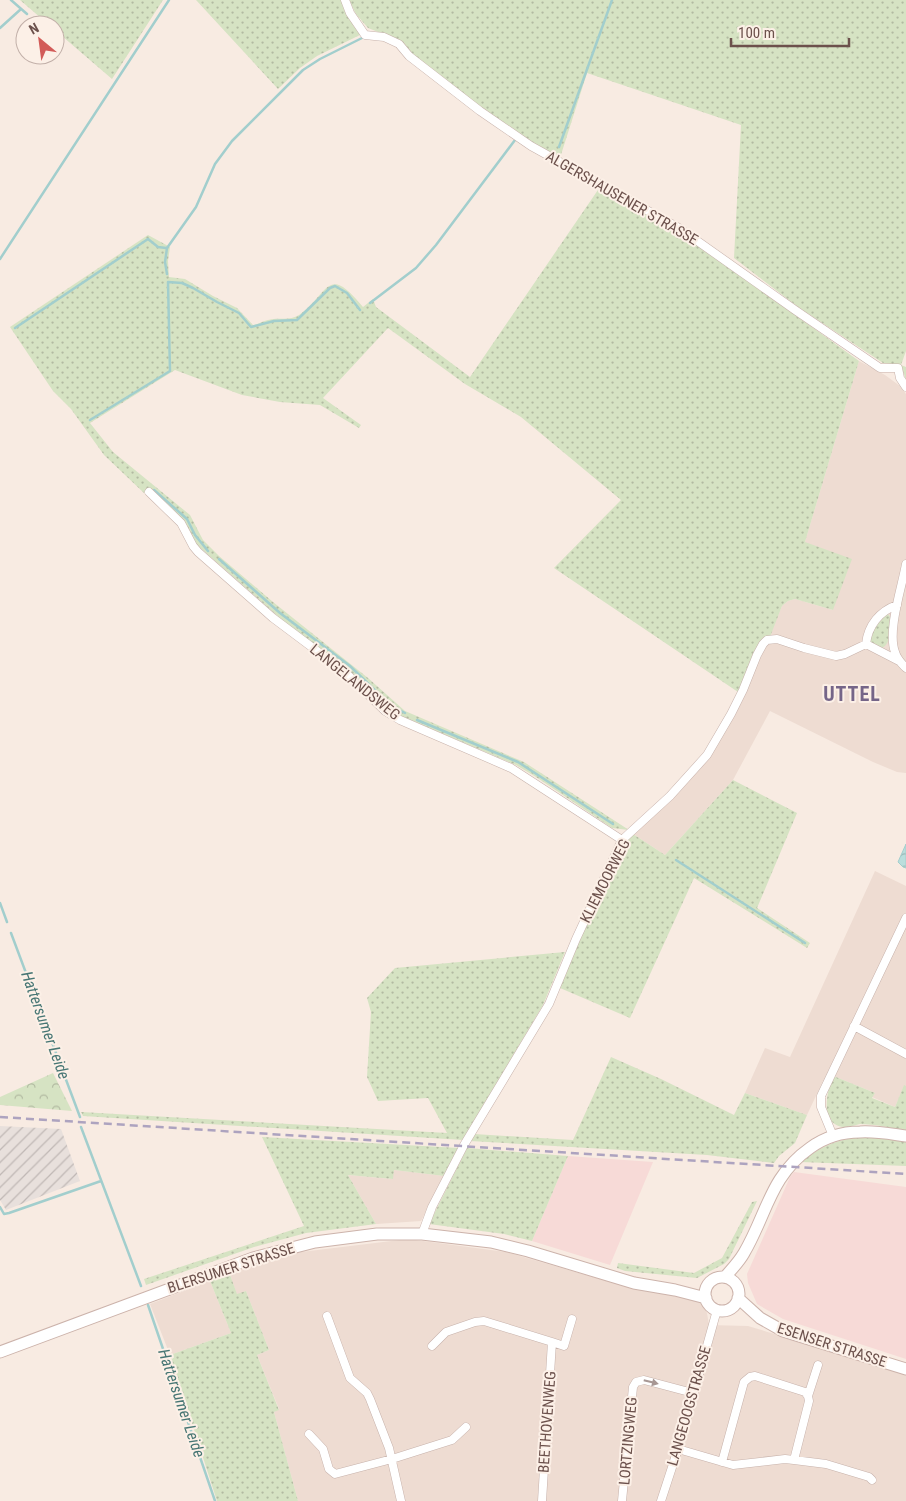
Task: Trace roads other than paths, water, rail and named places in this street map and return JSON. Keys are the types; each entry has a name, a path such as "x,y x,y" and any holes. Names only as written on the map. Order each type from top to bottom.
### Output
{"main road":[{"path":"730,1280 783,1172 794,1160 816,1144 833,1136 861,1132 906,1136"},
{"name":"BLERSUMER STRASSE","path":"0,1352 274,1251 344,1237 377,1234 422,1234 490,1242 528,1251 634,1283 675,1290 706,1292"},
{"path":"714,1279 730,1280 737,1287 735,1302 728,1310 717,1310 708,1303 706,1292 714,1279"},
{"name":"ESENSER STRASSE","path":"735,1302 783,1331 906,1369"}],"street":[{"name":"ALGERSHAUSENER STRASSE","path":"345,0 350,12 365,35 384,37 399,44 409,56 473,106 532,146 679,228 880,368 898,368 900,378 906,387"},
{"name":"LANGELANDSWEG","path":"149,492 181,523 198,552 273,618 345,672 385,711 400,720 511,768 622,840"},
{"path":"906,564 897,605 893,638 894,652 906,668"},
{"path":"897,605 886,610 872,624 866,644 899,661"},
{"name":"KLIEMOORWEG","path":"422,1234 432,1207 464,1145 549,1004 622,840 664,802 707,755 743,690 757,654 767,640 777,639 836,656 866,644"},
{"path":"833,1136 821,1107 821,1096 906,918"},
{"path":"854,1026 906,1054"},
{"name":"LANGEOOGSTRASSE","path":"661,1501 678,1449 717,1310"},
{"path":"327,1316 350,1378 367,1393 370,1399 392,1459 401,1501"},
{"path":"432,1346 446,1332 474,1322 484,1321 564,1346 572,1319"},
{"name":"BEETHOVENWEG","path":"542,1501 552,1342"},
{"path":"794,1460 809,1401 808,1396 818,1365"},
{"path":"722,1462 744,1382 750,1377 755,1376 805,1392 808,1396"},
{"name":"LORTZINGWEG","path":"622,1501 633,1387 636,1382 644,1380 693,1393"},
{"path":"309,1434 323,1449 329,1469 335,1474 392,1459 452,1440 466,1427"},
{"path":"678,1449 733,1465 785,1459 826,1464 869,1476 872,1480"}],"water":[{"path":"906,844 906,868 898,862"}],"waterway":[{"path":"11,0 27,14"},
{"path":"0,259 169,0"},
{"path":"559,147 612,0"},
{"path":"0,28 21,9"},
{"path":"167,274 165,262 167,248 196,207 215,164 232,141 303,70 320,59 362,38"},
{"path":"370,303 416,268 436,245 515,140"},
{"path":"15,328 148,239 158,247 166,248"},
{"path":"90,420 170,371 168,282 182,283 193,288 239,313 251,327 274,321 297,320 330,288 335,286 347,293 360,310"},
{"path":"154,490 187,519 195,535 208,551"},
{"path":"219,559 280,613 350,666 390,705 405,713"},
{"path":"417,720 518,762 613,824"},
{"path":"676,860 805,943"},
{"name":"Hattersumer Leide","path":"0,903 7,922"},
{"name":"Hattersumer Leide","path":"11,933 80,1117"},
{"name":"Hattersumer Leide","path":"81,1127 141,1286"},
{"path":"0,1207 4,1214 9,1213 101,1181"},
{"name":"Hattersumer Leide","path":"148,1305 215,1501"}],"railway":[{"path":"0,1117 906,1174"}],"district":[{"name":"UTTEL","path":"852,694"}]}
